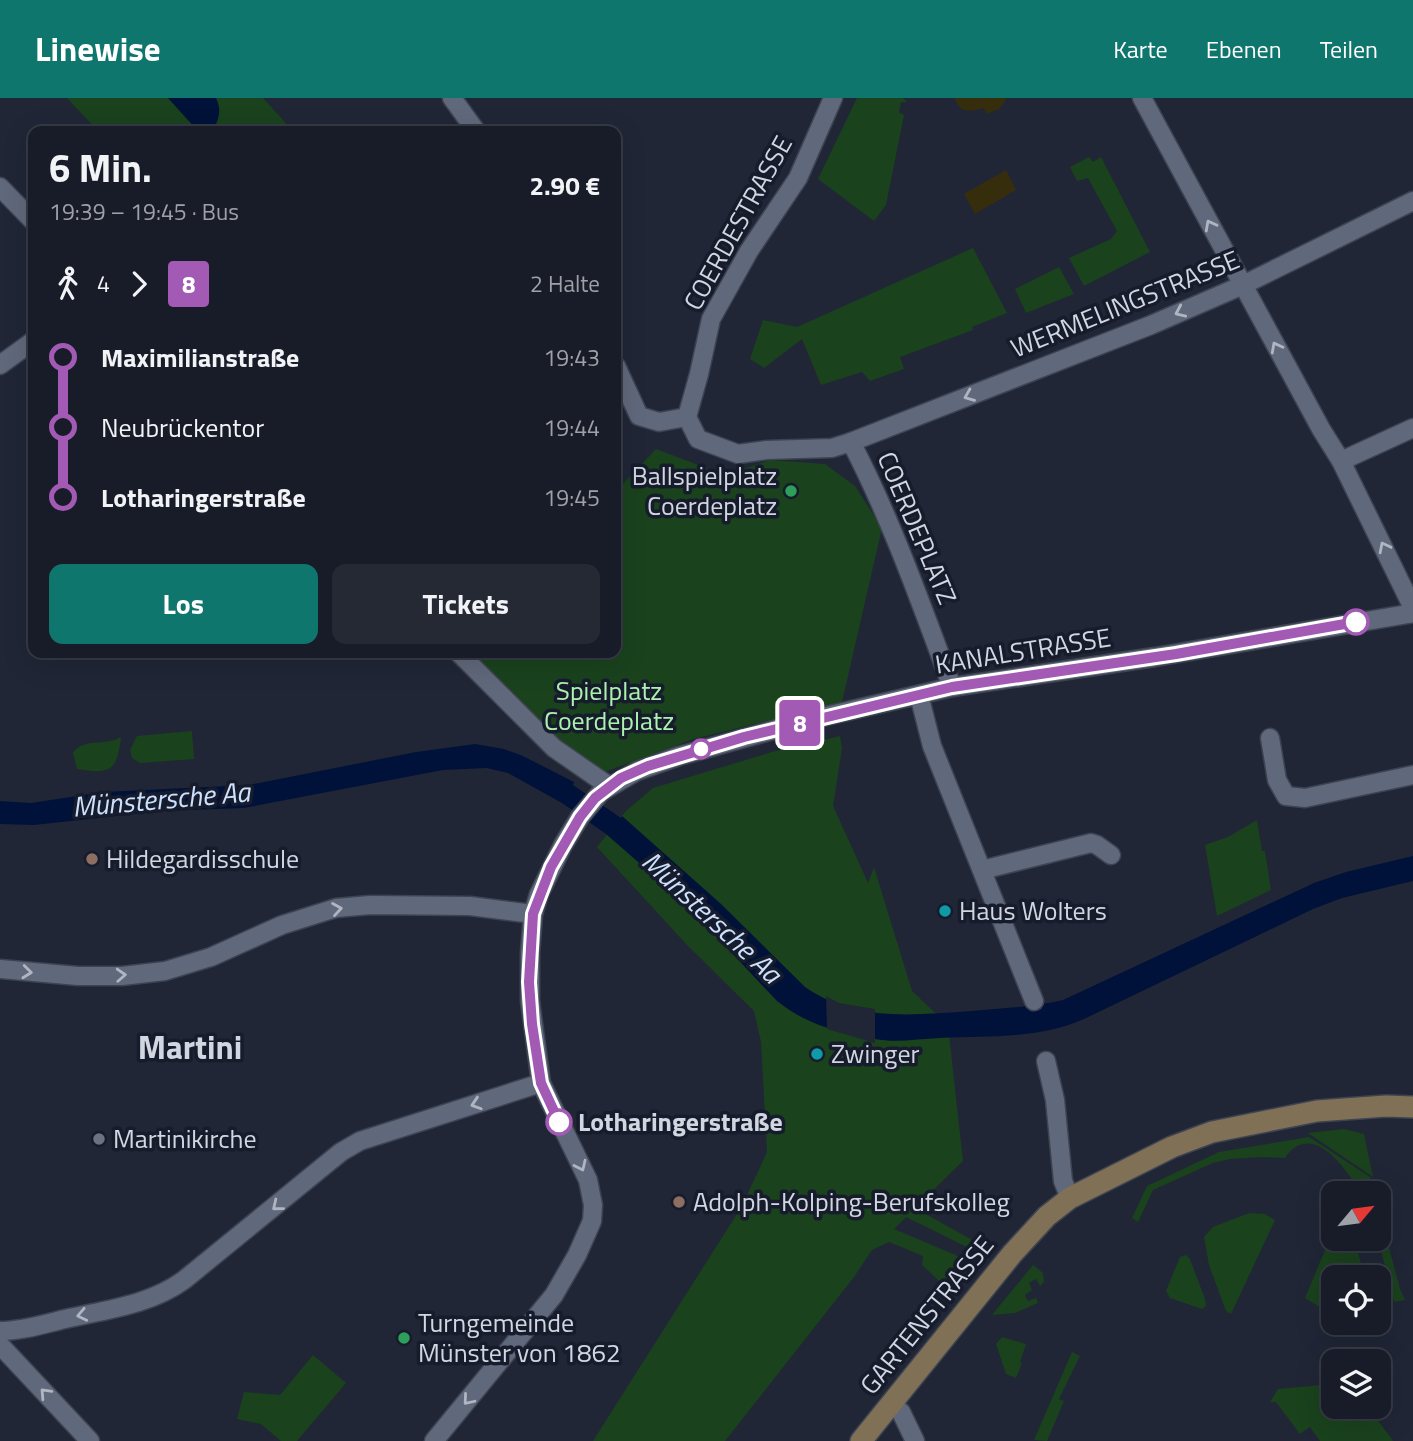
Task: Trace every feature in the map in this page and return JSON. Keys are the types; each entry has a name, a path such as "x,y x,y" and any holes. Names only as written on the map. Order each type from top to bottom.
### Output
{"street":[{"path":"452,98 472,126"},
{"name":"COERDESTRASSE","path":"687,417 710,319 749,251 798,178 833,98"},
{"path":"1142,98 1321,429 1341,461 1413,611"},
{"path":"0,187 28,216"},
{"name":"WERMELINGSTRASSE","path":"851,442 1113,340 1243,285 1413,201"},
{"path":"0,365 28,345"},
{"path":"621,377 639,416 659,422 687,417"},
{"name":"COERDEPLATZ","path":"687,417 698,439 738,454 767,450 832,448 851,442 908,565 952,687"},
{"path":"1341,461 1413,428"},
{"name":"KANALSTRASSE","path":"541,1083 530,1001 533,914 551,867 580,817 609,786 636,771 680,755 813,719 952,687 1176,654 1413,611"},
{"path":"465,658 554,748 609,786"},
{"path":"919,695 932,746 1034,1001"},
{"path":"1270,738 1278,780 1286,796 1305,797 1413,775"},
{"path":"982,870 1091,843 1111,855"},
{"path":"0,969 78,976 122,976 165,971 211,957 293,921 335,908 370,905 470,906 533,914"},
{"path":"1046,1061 1055,1100 1063,1181 1070,1198"},
{"path":"0,1331 113,1309 167,1291 203,1266 341,1152 360,1141 541,1083 588,1180 593,1205 592,1221 577,1255 554,1295 434,1441"},
{"name":"GARTENSTRASSE","path":"861,1441 1012,1254 1047,1216 1070,1198 1172,1147 1212,1132 1317,1111 1376,1106 1413,1107"},
{"path":"0,1345 90,1441"},
{"path":"891,1404 901,1412 915,1441"}],"green space":[{"path":"67,98 263,98 288,126 93,126"},
{"path":"857,98 903,98 907,102 901,102 899,112 904,115 886,205 874,221 818,179"},
{"path":"1089,157 1093,162 1101,157 1150,252 1084,286 1069,258 1111,239 1117,231 1088,178 1077,181 1070,167"},
{"path":"973,248 1007,313 972,327 973,330 900,357 904,369 870,381 862,372 821,385 802,339 764,368 750,359 763,320 797,327"},
{"path":"1059,267 1074,294 1026,313 1015,289"},
{"name":"Spielplatz Coerdeplatz","path":"656,449 717,472 719,470 726,475 770,460 825,464 855,486 882,528 842,702 694,739 596,775 490,680 473,660 475,658 621,658 621,486"},
{"path":"192,731 194,759 140,763 132,758 130,750 137,736"},
{"path":"840,736 842,748 833,806 868,883 874,867 912,991 948,1025 963,1161 915,1208 983,1246 981,1254 906,1217 894,1229 972,1262 953,1294 922,1265 923,1256 889,1242 872,1250 854,1277 725,1441 593,1441 742,1206 767,1152 761,1042 754,1011 687,945 597,847 626,811 653,788 772,752"},
{"path":"121,737 117,757 110,768 97,771 77,769 73,753 77,748"},
{"path":"1257,820 1271,890 1217,916 1205,845 1228,837"},
{"path":"1344,1129 1364,1134 1373,1177 1308,1133"},
{"path":"1309,1137 1370,1177 1371,1181 1353,1181 1328,1152 1306,1144 1295,1147 1285,1158 1230,1159 1213,1163 1153,1190 1138,1222 1132,1218 1147,1186 1219,1152"},
{"path":"1249,1213 1265,1214 1275,1220 1231,1314 1226,1311 1209,1265 1204,1237 1213,1227"},
{"path":"1325,1251 1357,1251 1362,1265 1321,1265 1321,1308 1305,1298"},
{"path":"1381,1251 1390,1251 1405,1300 1394,1302 1391,1265 1385,1265"},
{"path":"1186,1255 1205,1299 1206,1306 1202,1309 1170,1298 1166,1291 1180,1257"},
{"path":"1033,1265 1043,1273 1044,1282 1040,1286 1036,1279 1029,1283 1032,1290 1025,1295 1028,1301 1036,1298 1038,1303 1015,1313 992,1315"},
{"path":"1002,1337 1026,1344 1016,1378 1006,1374 996,1344"},
{"path":"1072,1352 1080,1356 1059,1399 1064,1401 1047,1441 1034,1440"},
{"path":"313,1355 346,1383 297,1441 281,1441 261,1424 237,1419 244,1392 280,1395"},
{"path":"1321,1385 1321,1419 1377,1419 1393,1441 1320,1441 1310,1427 1300,1434 1276,1402 1270,1402 1278,1389"}],"sand":[{"path":"955,98 1006,100 999,109 987,114 983,108 970,111 962,109"},
{"path":"1006,170 1016,190 975,214 964,194"}],"water":[{"path":"168,98 216,98 219,115 214,126 193,126"},
{"name":"Münstersche Aa","path":"475,744 504,749 523,756 574,782 573,785 621,818 622,816 721,904 805,987 824,998 864,1011 927,1014 1017,1007 1063,1000 1314,883 1346,872 1413,856 1413,881 1342,898 1313,909 1067,1025 1013,1035 891,1041 836,1030 811,1022 788,1009 777,1001 684,902 606,834 562,803 508,773 487,768 443,770 244,808 162,811 34,825 0,824 0,801 31,803 103,792 249,785 416,752"}],"pier":[{"path":"826,996 839,1003 875,1009 875,1043 827,1029"}],"bus line":[{"name":"8","path":"559,1122 541,1083 532,1024 529,982 533,914 551,867 580,817 595,798 621,778 680,755 744,737 952,687 1176,654 1356,622"}],"place":[{"name":"Ballspielplatz Coerdeplatz","path":"791,491"},
{"name":"Hildegardisschule","path":"92,859"},
{"name":"Haus Wolters","path":"945,911"},
{"name":"Zwinger","path":"817,1054"},
{"name":"Lotharingerstraße","path":"559,1122"},
{"name":"Martinikirche","path":"99,1139"},
{"name":"Adolph-Kolping-Berufskolleg","path":"679,1202"},
{"name":"Turngemeinde Münster von 1862","path":"404,1338"}],"district":[{"name":"Martini","path":"190,1047"}]}
